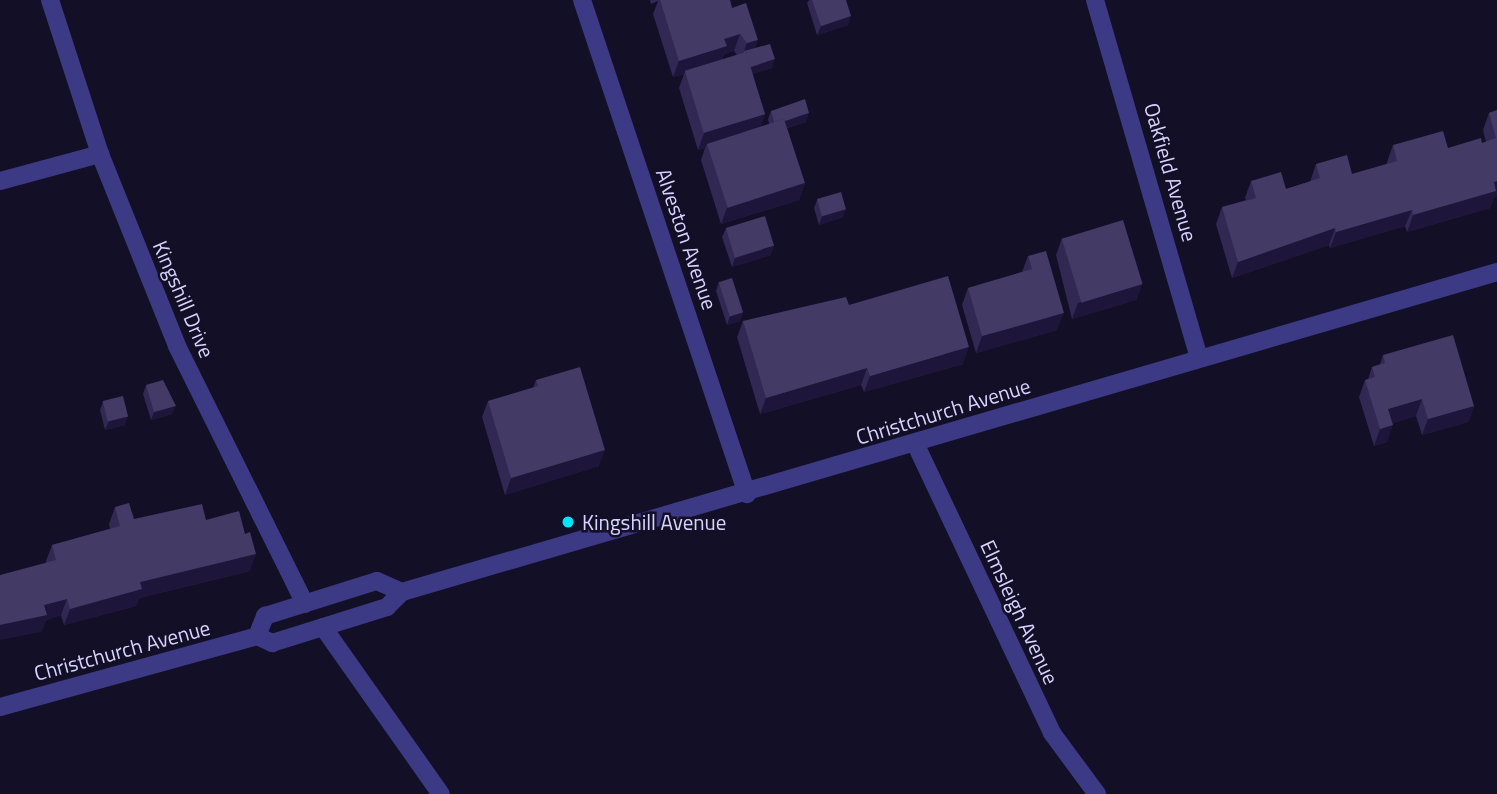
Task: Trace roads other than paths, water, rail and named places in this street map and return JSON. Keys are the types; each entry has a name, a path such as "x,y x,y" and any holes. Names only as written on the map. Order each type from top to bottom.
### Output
{"street":[{"name":"Kingshill Drive","path":"50,0 100,154 177,346 305,604"},
{"name":"Alveston Avenue","path":"582,0 747,494"},
{"name":"Oakfield Avenue","path":"1095,0 1199,357"},
{"path":"0,181 100,154"},
{"name":"Christchurch Avenue","path":"0,707 257,636 272,643 387,607 402,592 747,494 1199,357 1497,272"},
{"name":"Elmsleigh Avenue","path":"915,443 1052,733 1097,794"},
{"path":"257,636 265,616 377,581 402,592"},
{"path":"323,626 440,794"}],"place":[{"name":"Kingshill Avenue","path":"568,522"}]}
